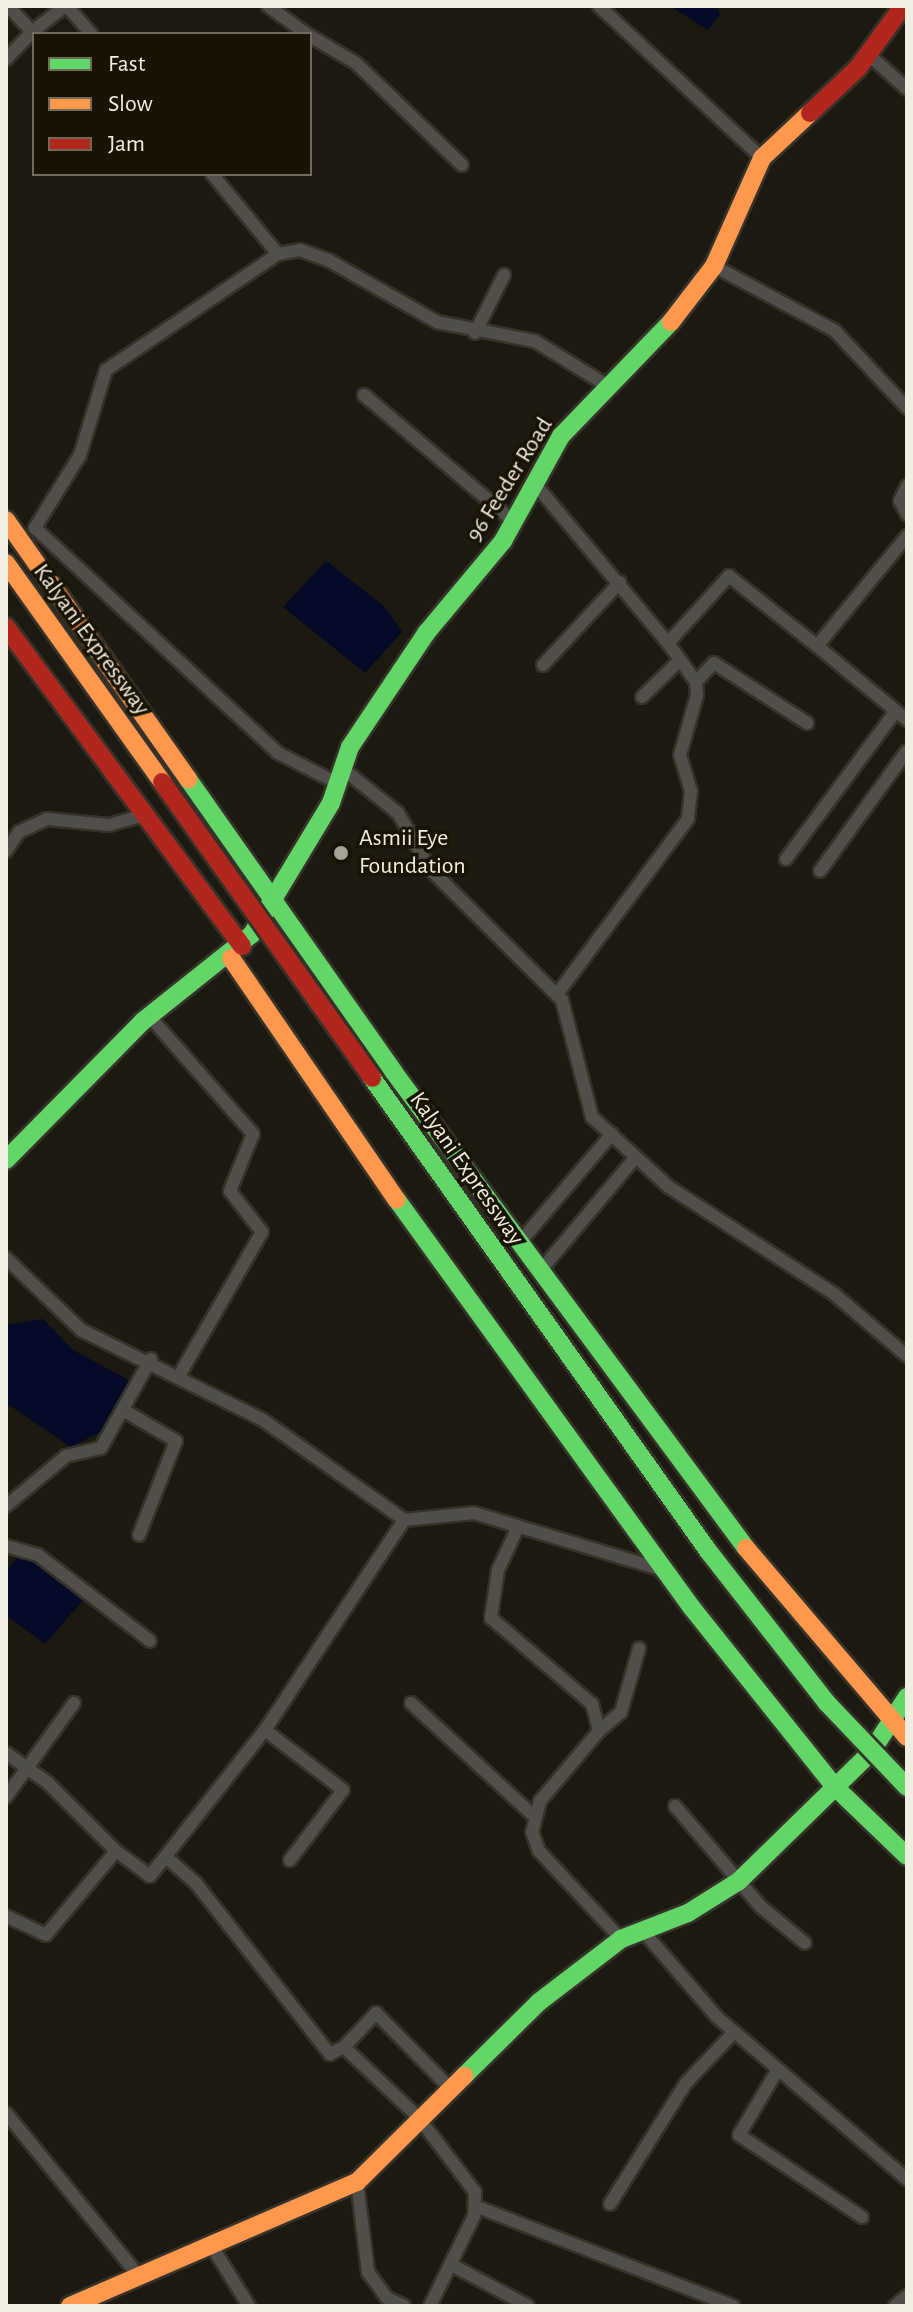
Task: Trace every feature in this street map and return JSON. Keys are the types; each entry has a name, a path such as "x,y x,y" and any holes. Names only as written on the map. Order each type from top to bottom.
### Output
{"main road":[{"name":"96 Feeder Road","path":"6,1160 150,1017 242,946 273,903 398,672 503,541 561,436 611,388 714,266 762,158 869,55 903,6"},
{"path":"6,520 273,903 782,1596 907,1737"},
{"name":"Kalyani Expressway","path":"6,563 709,1552 871,1752 907,1787"},
{"path":"6,627 141,816 242,946 375,1171 667,1571 834,1786 907,1856"},
{"path":"70,2306 357,2182 539,2002 621,1939 643,1931 739,1881 871,1752 889,1720 907,1697"}],"street":[{"path":"8,6 32,32"},
{"path":"6,59 32,32 66,6 89,32"},
{"path":"268,6 302,32"},
{"path":"599,6 762,158"},
{"path":"312,38 356,63 462,165"},
{"path":"869,55 907,89"},
{"path":"214,176 278,254"},
{"path":"611,388 535,341 475,333 437,322 328,260 300,250 278,254 106,370 80,455 35,528 278,753 341,777 398,813 430,869 557,994 592,1117 635,1158 833,1293 907,1356"},
{"path":"714,266 835,331 907,408"},
{"path":"475,333 504,275"},
{"path":"364,395 512,520"},
{"path":"535,484 620,582 696,682"},
{"path":"907,486 900,501 907,514"},
{"path":"817,646 907,536"},
{"path":"668,643 729,576 901,716 786,859"},
{"path":"543,665 620,582"},
{"path":"642,697 680,660"},
{"path":"557,994 688,819 691,790 680,755 696,682 714,663 807,723"},
{"path":"820,871 907,751"},
{"path":"6,851 19,832 47,819 109,825 141,816"},
{"path":"150,1017 253,1134 230,1191 262,1232 180,1374"},
{"path":"520,1242 612,1134"},
{"path":"541,1270 635,1158"},
{"path":"6,1258 81,1330 121,1355 151,1359 263,1420 404,1520 474,1513 667,1571"},
{"path":"6,1506 66,1456 101,1448 151,1359"},
{"path":"123,1410 176,1441 139,1535"},
{"path":"6,1753 27,1768 116,1851 150,1876 265,1730 404,1520"},
{"path":"518,1527 498,1570 491,1618 592,1704 599,1731"},
{"path":"6,1546 38,1555 150,1641"},
{"path":"533,1815 599,1731 621,1712 639,1649"},
{"path":"6,1797 74,1703"},
{"path":"411,1703 533,1815 539,1851 621,1939"},
{"path":"265,1730 343,1790 290,1860"},
{"path":"675,1806 739,1881 805,1943"},
{"path":"6,1916 46,1935 116,1851"},
{"path":"167,1858 195,1882 330,2054 344,2047 376,2013 450,2088"},
{"path":"643,1931 734,2032 907,2179"},
{"path":"610,2204 686,2083 734,2032"},
{"path":"344,2047 419,2118 475,2192 475,2206 452,2265 430,2306"},
{"path":"777,2071 739,2135 862,2217"},
{"path":"6,2113 138,2275"},
{"path":"357,2182 368,2272 387,2298 404,2306"},
{"path":"475,2206 733,2306"},
{"path":"211,2245 249,2306"},
{"path":"452,2265 528,2306"},
{"path":"895,2306 907,2296"}],"water":[{"path":"670,6 717,6 720,14 708,30"},
{"path":"326,561 384,606 402,632 365,673 283,607"},
{"path":"43,1319 73,1350 136,1384 118,1423 71,1447 6,1403 6,1325"},
{"path":"23,1550 85,1598 45,1644 6,1615 6,1571"}],"traffic: fast":[{"path":"6,1160 143,1021 252,934 331,803 350,747 427,632 503,541 561,436 671,322"},
{"path":"188,779 393,1071 746,1548"},
{"path":"372,1078 709,1552 827,1703 907,1787"},
{"path":"397,1200 692,1608 834,1786 907,1856"},
{"path":"464,2076 539,2002 621,1939 688,1913 739,1881 871,1752 907,1697"}],"traffic: slow":[{"path":"671,322 714,266 762,158 810,113"},
{"path":"6,520 188,779"},
{"path":"6,563 162,782"},
{"path":"231,958 397,1200"},
{"path":"746,1548 907,1737"},
{"path":"70,2306 357,2182 464,2076"}],"traffic: jam":[{"path":"810,113 858,68 903,6"},
{"path":"6,627 242,946"},
{"path":"162,782 372,1078"}],"place":[{"name":"Asmii Eye Foundation","path":"341,853"}]}
